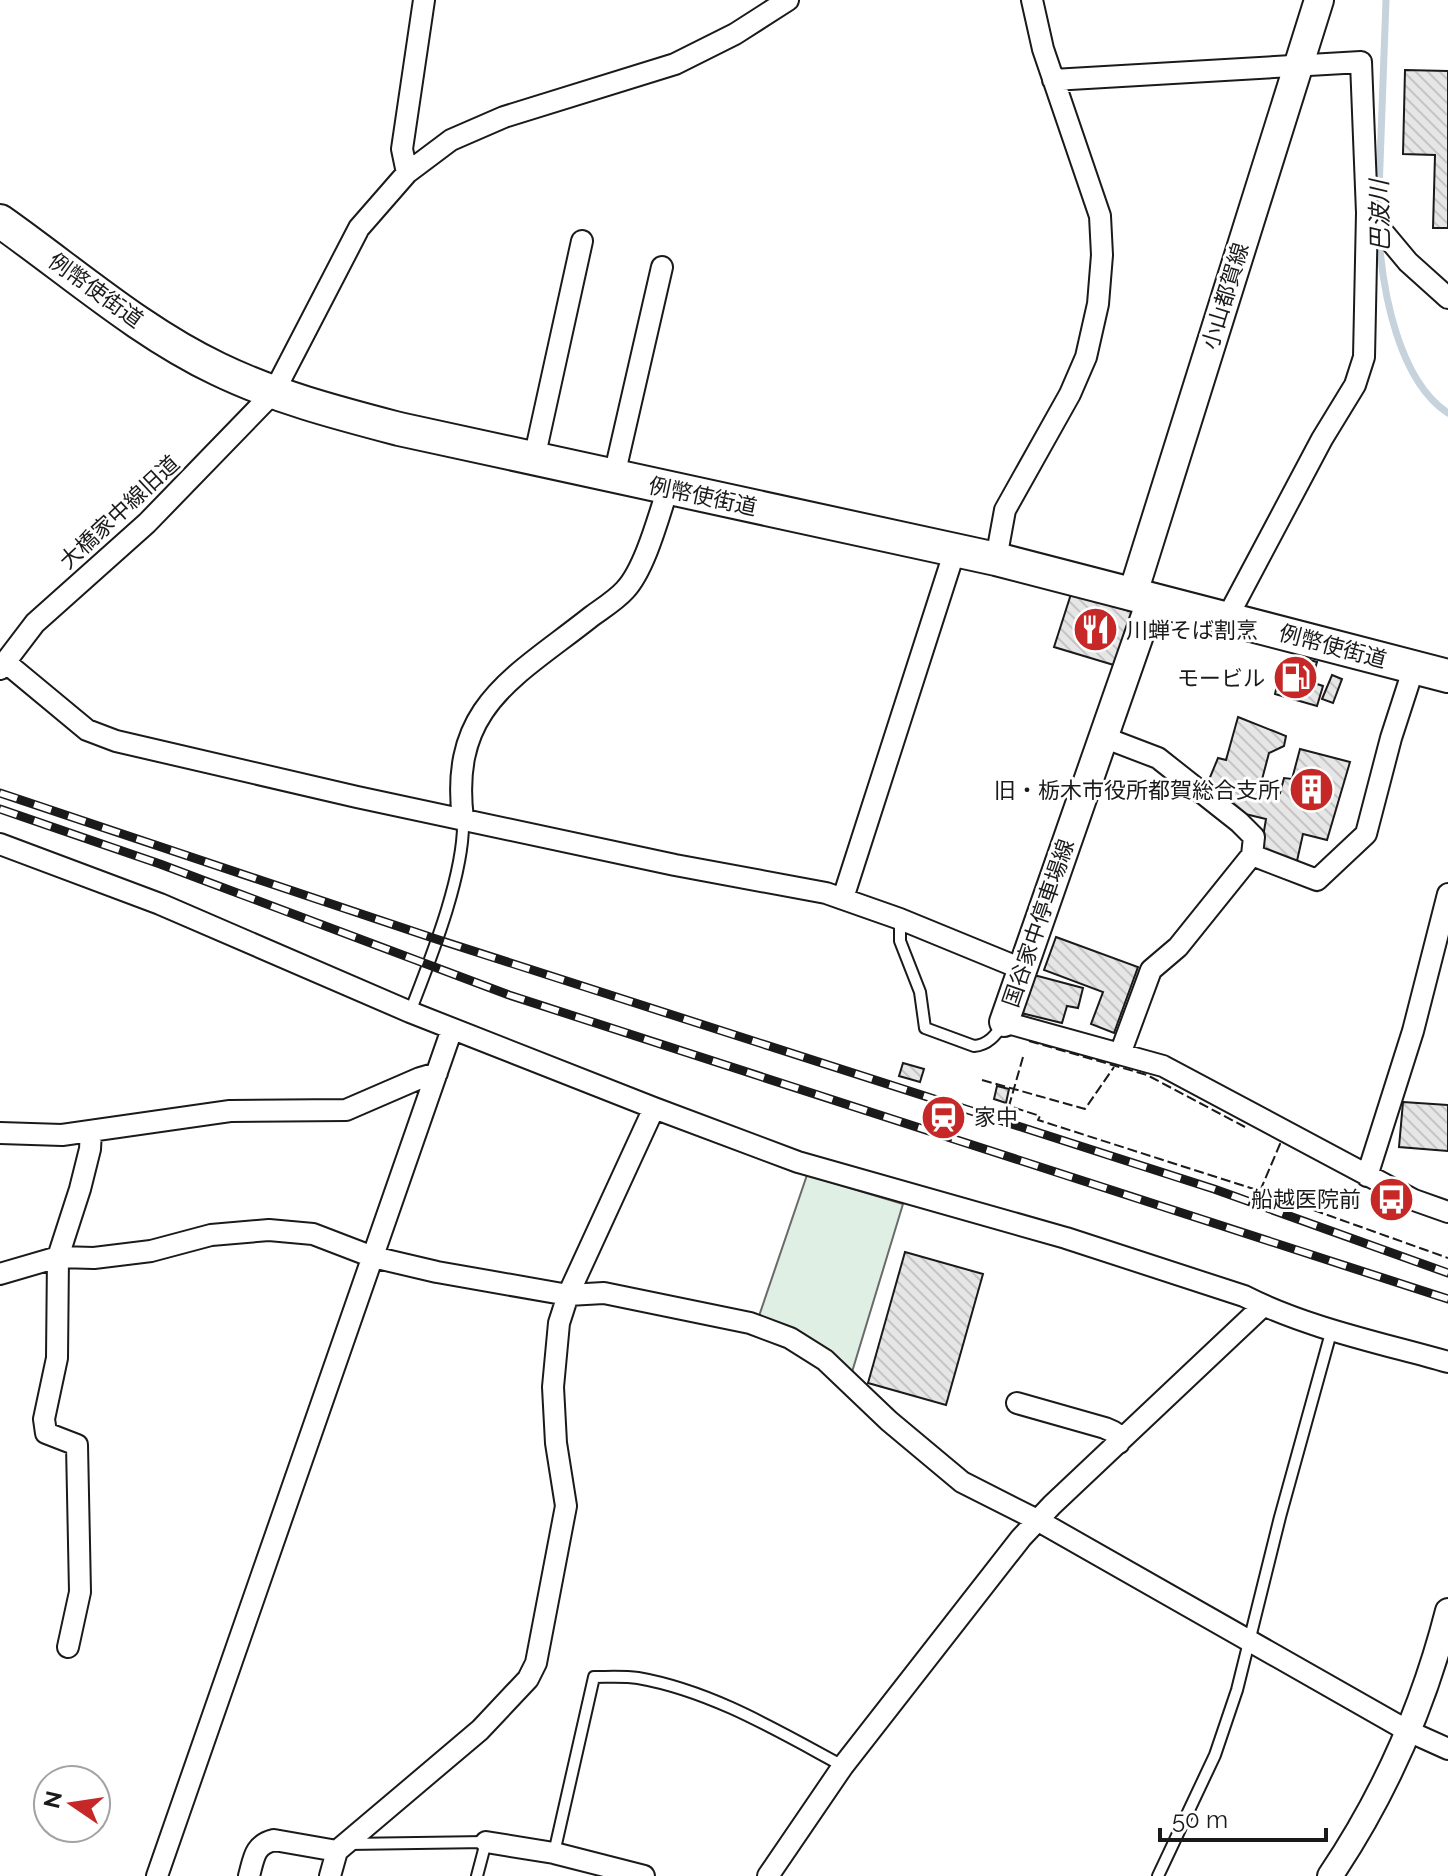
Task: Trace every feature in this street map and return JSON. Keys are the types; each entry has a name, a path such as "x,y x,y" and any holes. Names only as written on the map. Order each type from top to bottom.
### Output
{"main road":[{"name":"小山都賀線","path":"1143,596 1297,64 1319,0"},
{"name":"例幣使街道","path":"0,221 174,344 218,369 274,392 399,429 996,559 1448,676"},
{"name":"国谷家中停車場線","path":"1004,1022 1103,737 1143,596"}],"street":[{"path":"407,173 402,149 424,0"},
{"name":"大橋家中線旧道","path":"2,665 35,623 147,523 274,392 359,228 407,173 451,140 504,117 675,64 735,34 788,0"},
{"path":"996,559 1005,510 1070,394 1086,357 1098,304 1102,255 1100,216 1053,80 1032,0"},
{"path":"1053,80 1361,62 1367,213 1364,357 1355,385 1322,439 1227,618"},
{"path":"1367,213 1408,262 1448,298"},
{"path":"534,459 582,241"},
{"path":"614,476 662,267"},
{"path":"463,819 460,790 467,746 479,714 496,691 627,588 652,540 668,488"},
{"path":"843,898 955,550"},
{"path":"2,665 87,730 100,736 357,797 843,898 1022,969"},
{"path":"1252,855 1317,880 1366,834 1391,738 1414,667"},
{"path":"1103,737 1158,758 1228,812 1254,837 1252,855 1178,947 1151,970 1120,1054"},
{"path":"0,844 174,910 452,1029 798,1162 1066,1238 1244,1296 1263,1306 1332,1329 1448,1362"},
{"path":"1367,1176 1413,1031 1448,894"},
{"path":"1004,1022 1163,1066 1425,1206 1448,1212"},
{"path":"157,1876 452,1029"},
{"path":"0,1133 62,1135 230,1111 346,1110 437,1073"},
{"path":"330,1876 342,1847 480,1730 528,1679 536,1663 566,1506 556,1443 553,1387 559,1323 568,1295 654,1108"},
{"path":"68,1647 80,1592 77,1445 46,1433 44,1419 57,1358 58,1257 80,1189 91,1131"},
{"path":"0,1274 58,1257 94,1258 151,1251 211,1235 269,1230 313,1234 373,1257 437,1272 568,1295 604,1293 750,1323 790,1338 825,1360 889,1421 962,1482 1037,1520 1408,1731 1448,1749"},
{"path":"768,1876 843,1766 1037,1520 1263,1306"},
{"path":"1017,1403 1105,1428 1114,1432 1119,1443"},
{"path":"1330,1876 1379,1793 1408,1731 1425,1688 1448,1611"},
{"path":"249,1876 256,1849 264,1842 274,1840 342,1847"},
{"path":"486,1842 554,1853 644,1876"}],"lane":[{"path":"410,1012 457,869 463,819"},
{"path":"900,919 900,941 920,992 925,1028 974,1046 992,1039 1004,1022"},
{"path":"1158,1876 1215,1755 1249,1641 1332,1329"},
{"path":"554,1853 594,1677 636,1678 695,1693 761,1722 843,1766"},
{"path":"342,1847 486,1842 477,1876"}],"green space":[{"path":"807,1175 903,1204 852,1372 820,1346 759,1316"}],"building":[{"path":"1405,70 1448,71 1448,228 1433,228 1435,155 1403,154"},
{"name":"川蝉そば割烹","path":"1071,594 1136,613 1117,666 1054,647"},
{"name":"モービル","path":"1299,657 1317,662 1311,682 1323,686 1317,706 1275,694 1280,672 1293,675"},
{"path":"1332,675 1342,679 1333,703 1322,699"},
{"name":"旧・栃木市役所都賀総合支所","path":"1238,717 1286,736 1284,746 1269,753 1260,787 1280,793 1284,778 1292,779 1300,749 1350,762 1327,840 1303,834 1297,861 1261,849 1266,819 1237,812 1206,787 1218,758 1226,760"},
{"path":"1056,937 1138,967 1114,1033 1091,1024 1103,992 1044,970"},
{"path":"1034,975 1083,988 1078,1008 1067,1006 1062,1023 1021,1013"},
{"path":"903,1063 924,1069 920,1082 899,1076"},
{"path":"997,1086 1009,1089 1006,1103 994,1099"},
{"path":"1403,1102 1448,1105 1448,1151 1399,1147"},
{"path":"905,1252 983,1274 946,1405 868,1383"}],"waterway":[{"name":"巴波川","path":"1378,218 1386,0"},
{"name":"巴波川","path":"1379,238 1390,309 1406,358 1431,399 1448,413"}],"railway":[{"path":"0,793 436,939 1214,1189 1448,1273"},
{"path":"0,809 160,864 509,995 1448,1299"}],"fence":[{"path":"1029,1041 1147,1075 1245,1127"},
{"path":"1023,1057 1009,1106 1040,1116 1038,1120 1260,1191 1448,1258"},
{"path":"982,1080 1085,1109 1114,1067"},
{"path":"1260,1191 1280,1144 1276,1142"}],"place":[{"name":"川蝉そば割烹","path":"1095,630"},
{"name":"モービル","path":"1296,678"},
{"name":"旧・栃木市役所都賀総合支所","path":"1311,790"},
{"name":"家中","path":"943,1117"},
{"name":"船越医院前","path":"1392,1199"}]}
